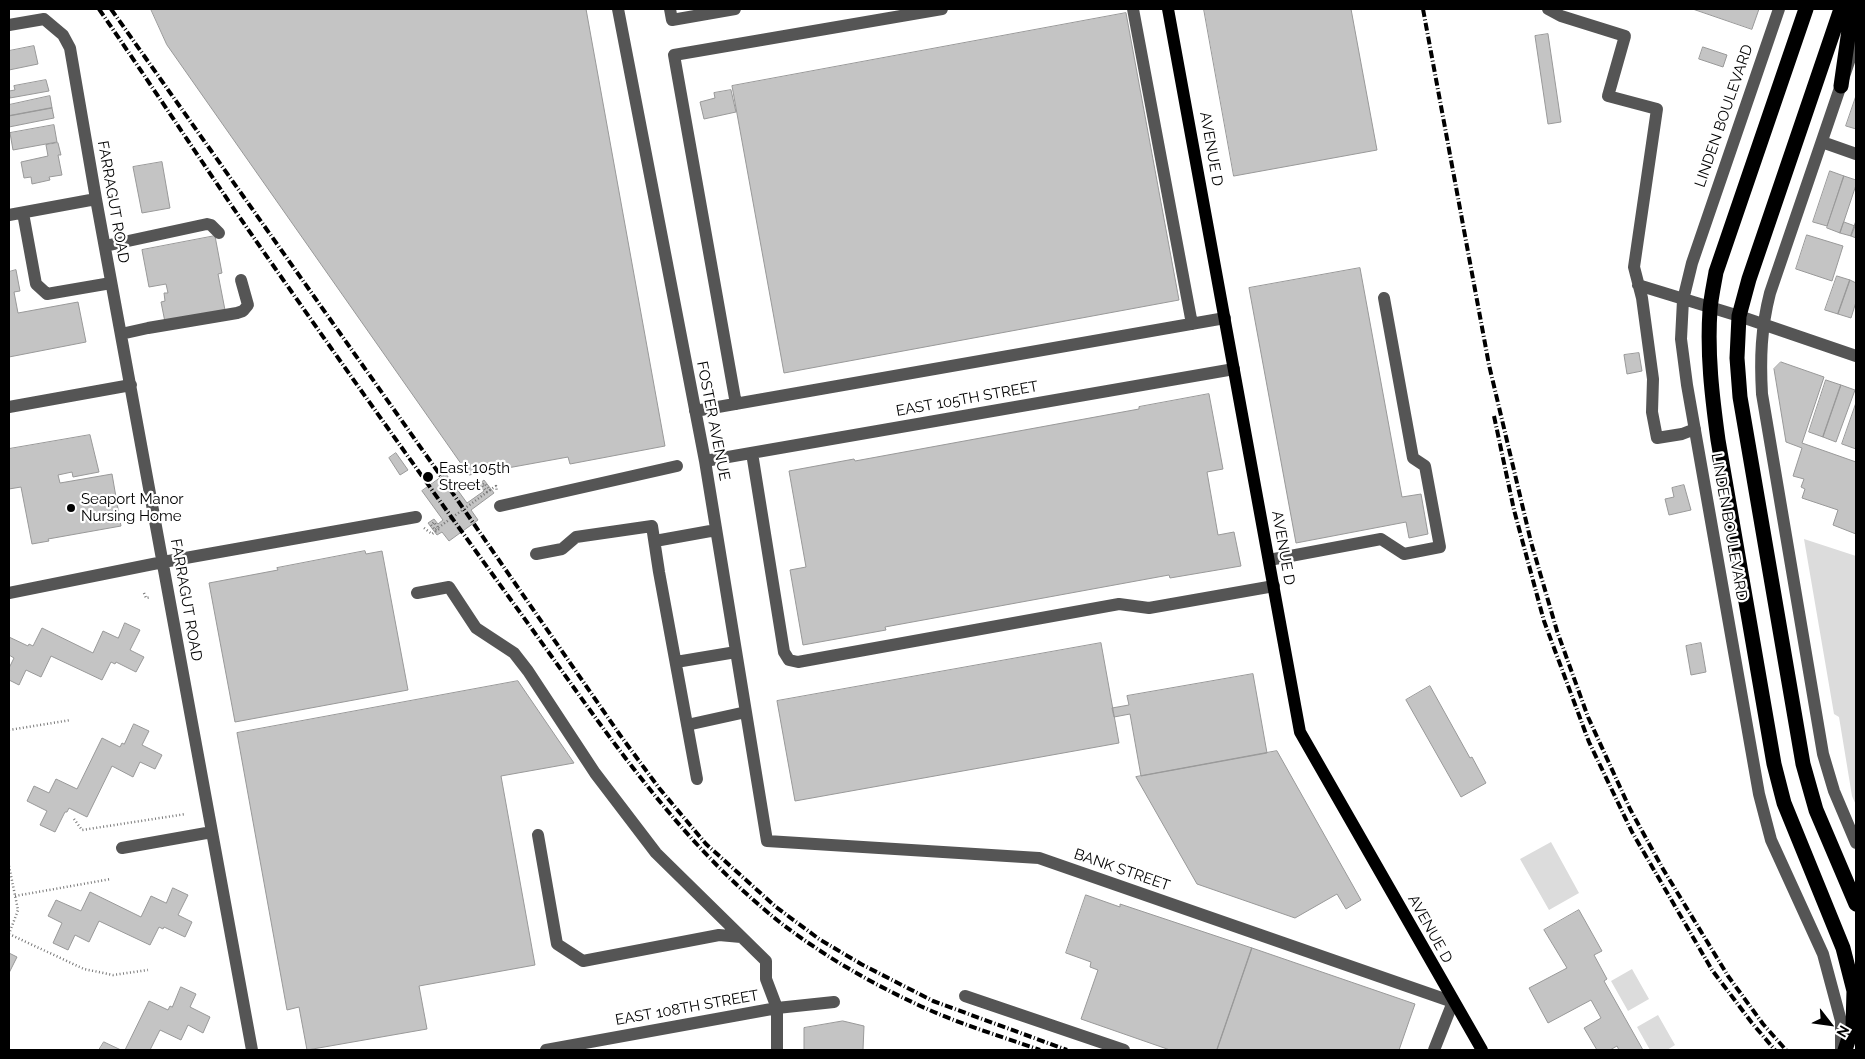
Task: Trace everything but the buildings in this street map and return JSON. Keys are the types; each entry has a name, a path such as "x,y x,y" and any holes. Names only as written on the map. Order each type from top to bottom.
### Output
{"highway":[{"name":"LINDEN BOULEVARD","path":"1806,9 1716,272 1710,308 1710,380 1718,440 1774,764 1784,803 1843,948 1854,992 1853,1026 1845,1050"},
{"path":"1841,9 1749,279 1739,316 1737,358 1740,397 1803,764 1816,810 1856,904"},
{"path":"1841,86 1852,9"}],"main road":[{"name":"AVENUE D","path":"1168,9 1300,732 1482,1050"}],"street":[{"name":"FOSTER AVENUE","path":"618,9 705,461 767,841"},
{"path":"670,9 672,20 735,9"},
{"path":"736,404 674,56 942,9"},
{"path":"1133,9 1192,324"},
{"path":"1548,9 1561,16 1625,36 1608,96 1657,109 1634,268 1642,298 1653,379 1652,412 1657,438 1682,434 1694,429"},
{"name":"LINDEN BOULEVARD","path":"1779,9 1692,263 1683,300 1681,339 1694,429 1759,794 1771,840 1823,954 1841,1021 1841,1050"},
{"name":"FARRAGUT ROAD","path":"9,25 44,19 63,35 70,48 111,283 252,1050"},
{"path":"1856,41 1770,293 1763,324 1760,356 1762,394 1823,754 1834,791 1856,843"},
{"path":"1822,142 1856,154"},
{"path":"9,215 96,200"},
{"path":"23,213 36,284 47,294 111,283"},
{"path":"105,246 206,224 211,225 219,233"},
{"path":"121,334 242,311 248,304 241,280"},
{"path":"1638,285 1739,316 1856,356"},
{"path":"1269,560 1381,540 1404,554 1440,547 1425,466 1413,458 1384,298"},
{"path":"695,411 1225,318"},
{"name":"EAST 105TH STREET","path":"705,461 1234,369"},
{"path":"9,407 131,385"},
{"path":"752,453 784,652 789,660 798,662 818,659 1119,604 1149,608 1274,586"},
{"path":"500,506 677,466"},
{"path":"9,593 163,562 416,516"},
{"path":"536,554 562,549 576,537 652,526 698,779"},
{"path":"655,541 716,530"},
{"path":"416,593 448,587 476,628 514,653 528,671 595,773 656,853 766,961 766,979 777,1008 777,1050"},
{"path":"676,662 736,652"},
{"path":"687,725 746,712"},
{"path":"122,848 212,832"},
{"path":"538,835 557,944 583,961 719,935 742,937"},
{"name":"BANK STREET","path":"767,841 1040,858 1453,1002"},
{"path":"965,996 1124,1050"},
{"name":"EAST 108TH STREET","path":"546,1050 777,1008 834,1002"},
{"path":"1434,1050 1453,1002"}],"path":[{"path":"434,532 439,529 436,525 434,522 431,525 435,530 490,490 484,483 482,485 487,492 491,490"},
{"path":"144,593 146,598 151,597"},
{"path":"9,730 71,720"},
{"path":"74,820 82,830 186,814"},
{"path":"9,866 18,910 9,934 84,969 113,975 148,970"},
{"path":"15,896 112,879"}],"shaded area":[{"path":"1804,539 1856,556 1856,805 1852,796 1839,717 1834,714"},
{"path":"1551,842 1579,893 1549,910 1520,859"},
{"path":"1632,969 1649,999 1628,1011 1611,981"},
{"path":"1658,1015 1675,1045 1667,1050 1650,1050 1637,1027"}],"railway":[{"path":"99,9 236,212 441,503 602,727 667,810 701,849 738,886 777,920 842,965 894,993 943,1016 1040,1050"},
{"path":"111,9 438,472 620,735 659,788 706,844 776,907 819,939 861,964 933,1001 1067,1050"},
{"path":"1423,9 1489,365 1531,542 1557,631 1588,717 1630,809 1663,869 1728,976 1763,1024 1786,1050"},
{"path":"1494,416 1514,510 1544,621 1589,742 1632,832 1712,970 1775,1050"}],"place":[{"name":"East 105th Street","path":"428,477"},
{"name":"Seaport Manor Nursing Home","path":"71,508"}]}
